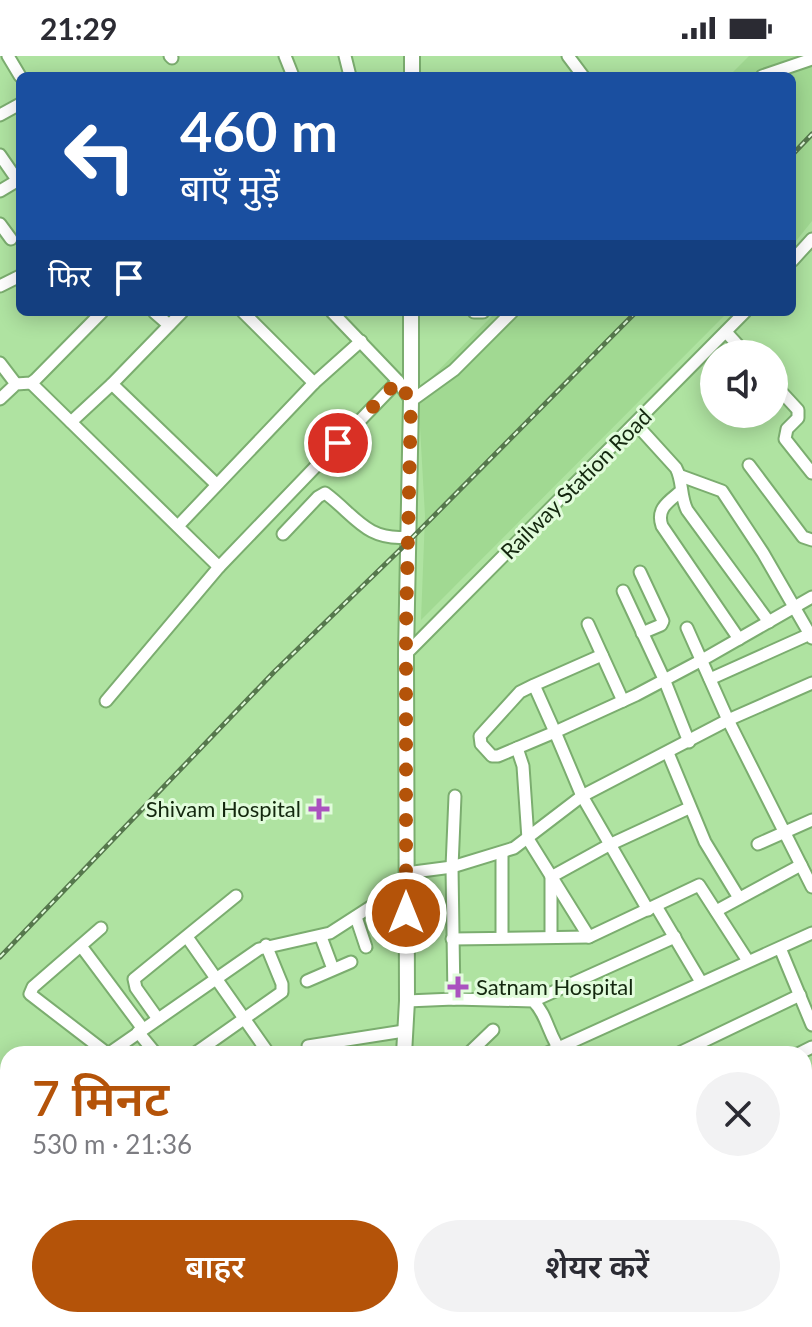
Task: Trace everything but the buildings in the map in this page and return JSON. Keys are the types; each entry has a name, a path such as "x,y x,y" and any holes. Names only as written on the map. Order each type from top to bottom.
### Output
{"main road":[{"path":"404,1046 407,1001 406,654 411,316"}],"street":[{"path":"774,72 812,59"},
{"path":"0,155 16,177"},
{"path":"0,224 11,239"},
{"path":"796,257 812,239"},
{"path":"0,399 16,384 31,383 98,316"},
{"path":"159,316 169,325"},
{"path":"71,422 178,316"},
{"path":"247,316 314,383"},
{"path":"336,316 398,381 411,401 454,370 508,316"},
{"name":"Railway Station Road","path":"406,654 741,316"},
{"path":"726,332 733,340"},
{"path":"178,526 314,383 361,341"},
{"path":"0,363 16,384"},
{"path":"106,701 219,567 398,381"},
{"path":"31,383 219,567"},
{"path":"112,384 216,484"},
{"path":"788,399 798,410 798,418 787,429 785,439 812,473"},
{"path":"636,424 681,476 722,491 811,636 710,679"},
{"path":"749,465 803,537 812,540"},
{"path":"681,476 680,492 692,517 769,622"},
{"path":"680,492 662,507 662,526 739,639"},
{"path":"283,534 325,493 371,532 390,539 407,537"},
{"path":"640,572 663,621 661,625 642,633"},
{"path":"623,591 689,742"},
{"path":"602,655 520,692 480,736 481,744 492,756 555,732 702,660 812,597"},
{"path":"588,624 623,701"},
{"path":"687,628 728,720 812,887"},
{"path":"119,1046 266,945 321,937 340,929 406,878 502,854 528,839 582,796 728,720 812,683"},
{"path":"534,685 582,796 609,845 675,937 701,982"},
{"path":"517,748 523,766 528,839 589,937"},
{"path":"668,753 711,854 739,898"},
{"path":"454,999 452,867 455,796"},
{"path":"551,877 609,845 689,808"},
{"path":"758,844 812,820"},
{"path":"502,854 502,937"},
{"path":"716,911 806,870"},
{"path":"551,877 551,936"},
{"path":"452,939 589,937 699,885 748,961"},
{"path":"158,1019 136,988 134,979 236,896"},
{"path":"356,917 366,947"},
{"path":"98,1046 30,994 33,987 101,928"},
{"path":"570,1046 701,982 812,933"},
{"path":"187,937 263,1046"},
{"path":"321,937 333,969"},
{"path":"407,1001 533,1001 675,937"},
{"path":"206,1046 282,992 282,984 266,945"},
{"path":"81,946 151,1046"},
{"path":"780,948 811,1020"},
{"path":"307,981 351,962"},
{"path":"694,1046 800,995"},
{"path":"533,1001 558,1046"},
{"path":"476,1046 493,1030"},
{"path":"308,1046 404,1031"}],"shaded area":[{"path":"749,56 812,56 812,221 796,241 796,72 733,72"},
{"path":"492,316 724,316 421,620 425,516 418,391"}],"railway":[{"path":"796,151 812,134"},
{"path":"0,957 274,672 632,316"}],"place":[{"name":"Shivam Hospital","path":"319,809"},
{"name":"Satnam Hospital","path":"458,987"}],"route":[{"path":"338,443 398,381 411,401 406,626 406,913"}]}
